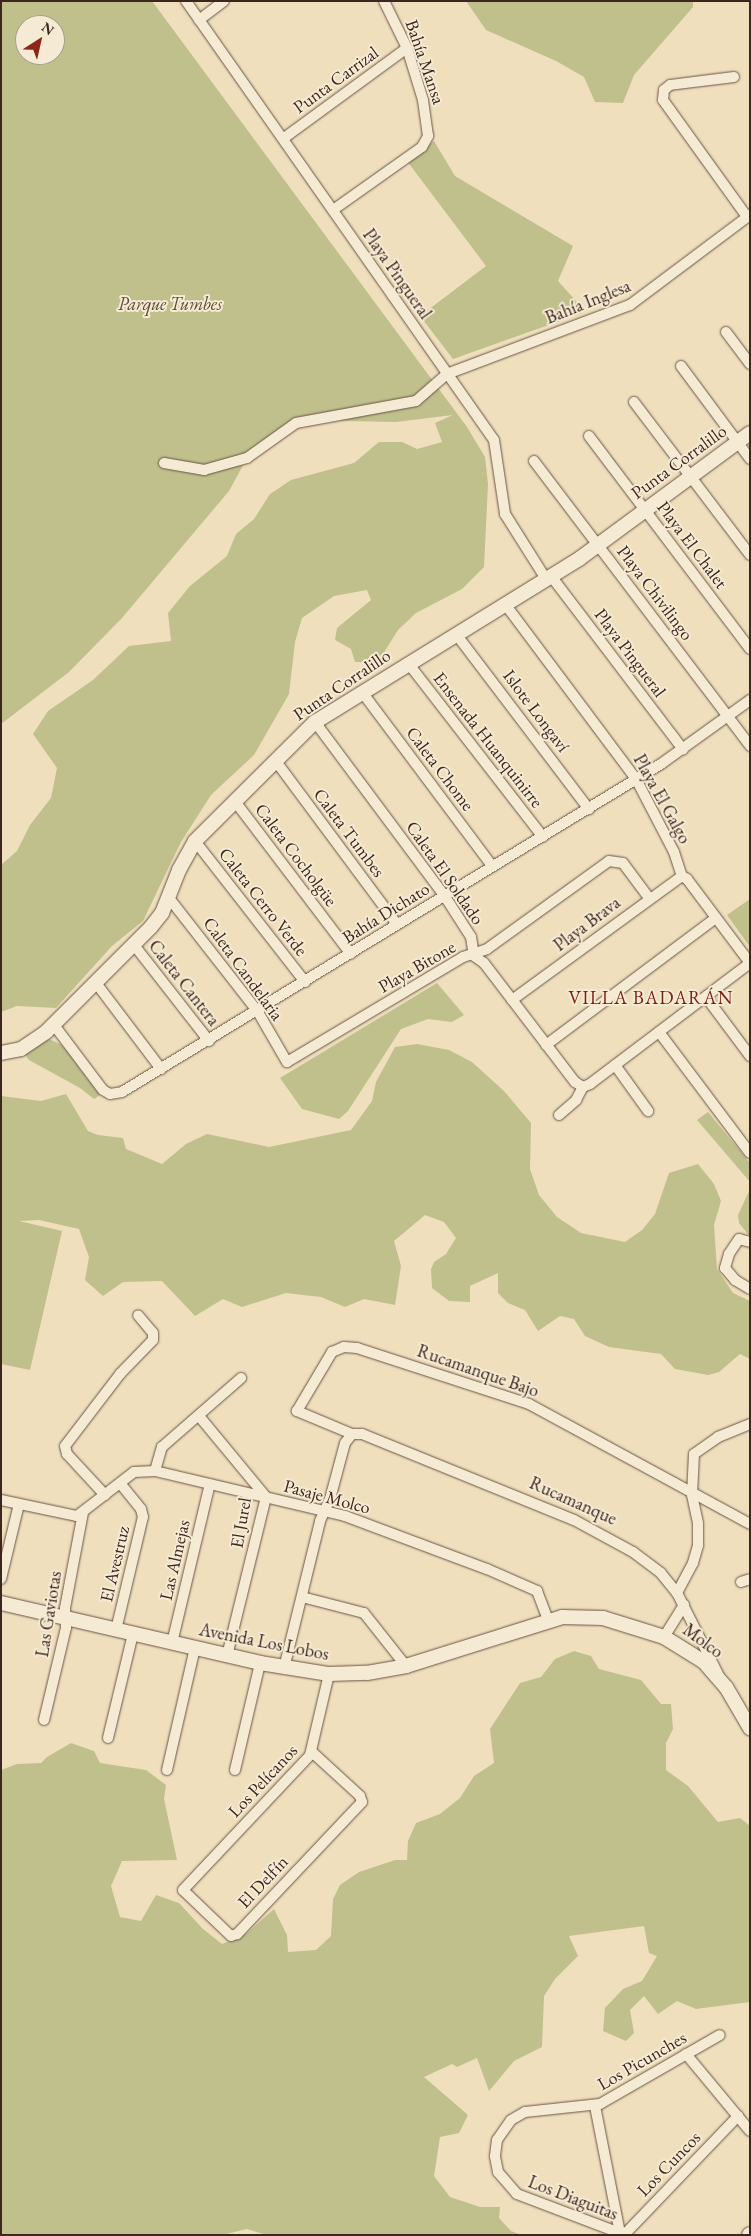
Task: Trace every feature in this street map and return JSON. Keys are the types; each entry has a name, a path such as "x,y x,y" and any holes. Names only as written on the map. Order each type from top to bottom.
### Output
{"street":[{"name":"Playa Pingueral","path":"186,1 284,138 494,440 505,514 549,578 683,749"},
{"path":"199,20 224,1"},
{"name":"Bahía Mansa","path":"334,210 422,147 428,136 423,100 407,48 384,1"},
{"name":"Punta Carrizal","path":"284,138 407,48"},
{"path":"734,77 670,85 664,90 663,100 749,216"},
{"name":"Bahía Inglesa","path":"447,374 630,305 749,216"},
{"path":"726,332 750,364"},
{"path":"681,366 750,459"},
{"path":"164,463 204,470 247,458 296,423 416,401 447,374"},
{"path":"634,402 750,555"},
{"name":"Punta Corralillo","path":"1,1053 30,1044 54,1025 134,945 157,920 169,898 178,870 196,841 234,800 315,722 408,663 549,578 598,545 750,433"},
{"name":"Playa El Chalet","path":"589,436 750,649"},
{"name":"Playa Chivilingo","path":"534,461 750,746"},
{"name":"Playa El Galgo","path":"504,604 636,779 674,852 682,876 750,963"},
{"name":"Islote Longaví","path":"456,634 589,809"},
{"name":"Ensenada Huanquinirre","path":"408,663 542,837"},
{"name":"Caleta Chome","path":"362,692 492,866"},
{"name":"Bahía Dichato","path":"54,1025 107,1093 122,1092 258,1012 444,895 589,809 683,749 750,700"},
{"name":"Caleta El Soldado","path":"315,722 444,895 471,937 474,956"},
{"name":"Caleta Tumbes","path":"275,760 397,924"},
{"name":"Caleta Cocholgüe","path":"234,800 351,954"},
{"name":"Caleta Cerro Verde","path":"196,841 305,982"},
{"name":"Playa Bitone","path":"286,1062 463,957 474,956 613,859 623,863 649,898"},
{"name":"Playa Brava","path":"512,1000 649,898 682,876"},
{"name":"Caleta Candelaria","path":"169,898 258,1012 286,1062"},
{"path":"546,1045 716,918"},
{"name":"Caleta Cantera","path":"134,945 208,1041"},
{"path":"474,956 484,963 575,1082 583,1087"},
{"path":"559,1115 576,1100 583,1087 750,963"},
{"path":"96,983 161,1069"},
{"path":"706,996 750,1056"},
{"path":"659,1032 750,1153"},
{"path":"615,1065 648,1110"},
{"path":"750,1242 739,1240 729,1254 726,1268 735,1280 750,1289"},
{"path":"105,1495 67,1454 65,1446 120,1374 153,1340 153,1333 138,1315"},
{"name":"Rucamanque Bajo","path":"298,1411 332,1352 344,1347 356,1348 529,1404 638,1462 692,1495"},
{"path":"156,1471 162,1447 241,1378"},
{"name":"Rucamanque","path":"298,1411 352,1434 362,1434 594,1529 647,1562 677,1593 720,1678 748,1721"},
{"name":"El Jurel","path":"199,1416 266,1497 227,1656"},
{"path":"677,1593 693,1563 698,1545 698,1523 692,1495 694,1454 718,1437 750,1424"},
{"path":"284,1668 325,1511 345,1443 352,1434"},
{"name":"Pasaje Molco","path":"83,1513 138,1470 156,1471 345,1516 535,1589 541,1596 548,1620"},
{"name":"El Avestruz","path":"116,1630 143,1517 140,1509 120,1483"},
{"name":"Las Almejas","path":"172,1643 210,1484"},
{"path":"692,1495 750,1524"},
{"path":"1,1500 71,1516 83,1513"},
{"path":"1,1579 19,1504"},
{"name":"Las Gaviotas","path":"44,1720 66,1628 65,1617 83,1513"},
{"path":"302,1597 364,1613 406,1666"},
{"name":"Avenida Los Lobos","path":"1,1603 260,1664 329,1674 367,1673 406,1666 548,1620 596,1617 630,1624 664,1637"},
{"path":"664,1637 684,1605"},
{"path":"108,1738 133,1634"},
{"name":"Molco","path":"664,1637 696,1655 720,1678"},
{"path":"167,1770 196,1648"},
{"path":"235,1770 260,1664"},
{"name":"Los Pelícanos","path":"183,1890 312,1752 329,1674"},
{"name":"El Delfín","path":"183,1890 230,1935 235,1935 362,1800 312,1752"},
{"name":"Los Picunches","path":"496,2164 497,2140 506,2126 518,2116 533,2110 595,2106 720,2035"},
{"path":"686,2054 750,2131"},
{"path":"595,2106 623,2234"},
{"name":"Los Cuncos","path":"623,2234 738,2116"},
{"name":"Los Diaguitas","path":"496,2164 506,2184 523,2198 623,2234"}],"green space":[{"name":"Parque Tumbes","path":"1,1 152,1 467,427 485,457 488,484 484,567 462,589 416,613 398,630 383,654 371,662 355,662 351,649 335,640 337,628 371,600 367,590 334,596 302,618 295,642 289,694 254,755 211,795 181,842 143,921 112,946 56,1008 17,1006 1,1012 1,865 17,851 30,825 51,798 57,768 33,734 48,711 93,680 129,646 171,641 168,613 190,586 227,556 236,534 254,519 270,494 291,480 354,463 379,442 402,442 417,449 442,442 435,423 453,415 396,422 295,420 247,458 229,491 122,618 69,672 1,724"},
{"path":"466,1 693,1 693,7 634,75 623,103 595,102 584,77 556,61 486,30"},
{"path":"434,141 455,176 573,246 558,281 577,302 582,313 453,359 420,316 486,266 407,161"},
{"path":"750,899 750,947 727,915"},
{"path":"437,983 464,1015 452,1022 428,1019 401,1029 348,1111 339,1119 302,1109 280,1078"},
{"path":"49,1039 62,1045 100,1095 94,1099 80,1088 29,1060 23,1052"},
{"path":"417,1044 449,1050 472,1062 504,1091 531,1123 530,1169 539,1195 557,1217 581,1233 625,1242 642,1230 655,1214 669,1173 698,1164 714,1184 721,1201 714,1225 717,1269 733,1293 750,1301 750,1359 740,1354 719,1372 708,1375 675,1369 661,1354 609,1347 585,1336 574,1319 560,1316 538,1331 525,1310 508,1303 498,1293 498,1273 470,1286 470,1302 449,1301 432,1288 431,1269 434,1262 446,1254 456,1238 444,1222 425,1215 394,1241 401,1266 395,1305 364,1299 345,1307 321,1297 286,1293 242,1307 223,1299 195,1316 162,1281 123,1282 103,1296 85,1280 89,1257 79,1229 39,1220 19,1221 62,1231 30,1370 1,1364 1,1096 41,1101 66,1094 88,1131 98,1135 123,1138 126,1149 162,1164 186,1144 207,1134 269,1147 351,1130 372,1101 376,1082 395,1047"},
{"path":"708,1112 750,1163 750,1182 697,1120"},
{"path":"750,1189 750,1237 739,1223 738,1215"},
{"path":"574,1651 591,1656 599,1669 641,1680 661,1704 671,1704 673,1729 666,1743 666,1770 688,1786 718,1822 740,1818 750,1826 750,2002 696,2009 677,2001 658,2014 644,1996 630,2010 634,2033 626,2041 603,2031 605,2008 623,1989 642,1981 657,1956 649,1953 644,1926 569,1936 578,1956 555,1979 544,1996 542,2047 514,2061 489,2091 477,2058 457,2067 452,2064 424,2077 468,2115 459,2133 440,2137 434,2176 450,2197 480,2207 500,2207 499,2218 511,2231 521,2235 266,2235 247,2229 222,2235 1,2235 1,1770 17,1764 41,1763 47,1757 71,1743 94,1751 100,1763 146,1770 166,1785 164,1799 177,1860 122,1861 111,1886 120,1917 141,1921 156,1895 179,1903 203,1929 222,1944 246,1934 274,1909 287,1935 288,1952 316,1950 331,1936 333,1899 340,1885 359,1872 395,1860 407,1860 408,1841 416,1823 440,1814 460,1798 474,1776 494,1763 490,1729 520,1683 541,1677 555,1659"}],"district":[{"name":"VILLA BADARÁN","path":"651,998"}]}
